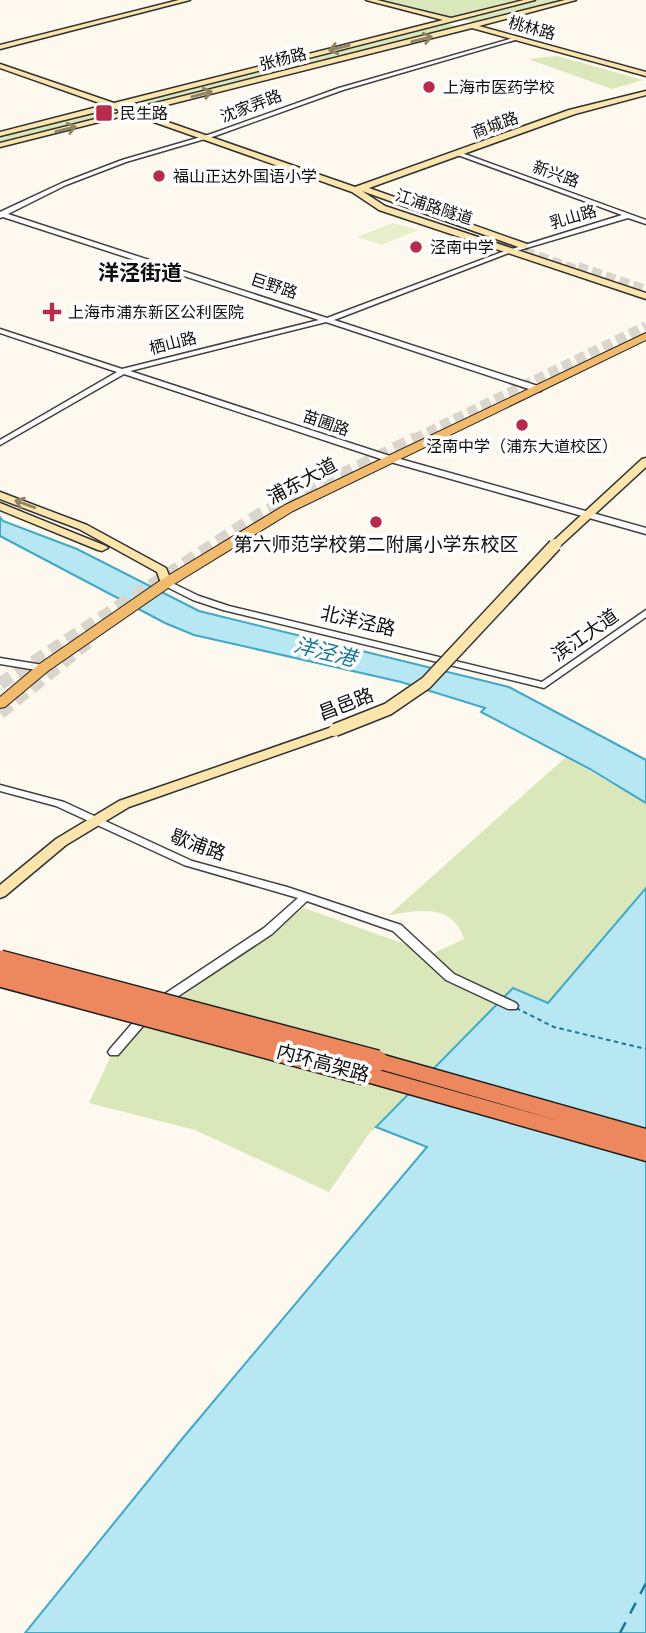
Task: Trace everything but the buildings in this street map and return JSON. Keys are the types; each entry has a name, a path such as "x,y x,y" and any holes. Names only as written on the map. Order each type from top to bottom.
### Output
{"highway":[{"name":"内环高架路","path":"0,961 646,1137"},
{"name":"内环高架路","path":"0,976 646,1153"}],"main road":[{"path":"0,47 187,0"},
{"name":"桃林路","path":"369,0 646,74"},
{"name":"张杨路","path":"0,134 532,0"},
{"name":"张杨路","path":"0,145 573,0"},
{"path":"0,65 360,192 524,246 646,293"},
{"name":"商城路","path":"360,192 457,153 572,112 646,93"},
{"path":"360,192 382,208 646,293"},
{"name":"江浦路隧道","path":"360,192 499,241 383,198"},
{"name":"浦东大道","path":"534,387 646,327"},
{"name":"浦东大道","path":"0,691 162,581 289,508 385,458 646,336"},
{"name":"昌邑路","path":"0,893 41,857 95,820 124,804 388,709 426,683 555,545 646,461"},
{"name":"北洋泾路","path":"0,495 83,527 153,565 162,581"},
{"name":"北洋泾路","path":"0,506 90,542 162,581"},
{"name":"浦东大道","path":"0,704 37,667"}],"street":[{"name":"沈家弄路","path":"1,215 64,184 124,161 205,137 341,89 519,38"},
{"name":"新兴路","path":"457,153 646,222"},
{"name":"巨野路","path":"1,215 331,319 534,387"},
{"name":"乳山路","path":"524,246 629,215"},
{"name":"栖山路","path":"0,443 125,370 331,319 524,246"},
{"name":"苗圃路","path":"0,331 125,370 385,458 646,531"},
{"name":"北洋泾路","path":"162,581 196,598 226,608 544,685"},
{"name":"滨江大道","path":"544,685 646,613"},
{"path":"0,661 37,667"},
{"name":"歇浦路","path":"0,789 60,804 188,863 305,897 397,928 450,977 512,1006"},
{"path":"114,1052 136,1023 175,991 268,931 305,897"}],"green space":[{"path":"380,0 518,0 451,17"},
{"path":"534,0 561,0 473,22 460,19"},
{"path":"446,23 459,27 143,107 128,103"},
{"path":"557,56 643,80 612,89 528,59"},
{"path":"107,109 118,113 0,143 0,136"},
{"path":"393,223 418,230 382,245 357,237"},
{"path":"566,757 646,803 646,888 547,1004 513,988 368,1135 329,1192 195,1130 89,1103 111,1056 131,1034 304,908 410,946 421,959 464,939 459,927 443,914 423,911 389,915"}],"water":[{"name":"洋泾港","path":"0,517 3,521 77,549 199,611 509,687 646,760 646,803 590,769 481,712 485,708 401,682 194,635 165,623 0,536"},
{"path":"646,888 646,1633 25,1633 182,1439 427,1147 376,1127 513,988 548,1003"}],"ferry route":[{"path":"516,1008 554,1027 646,1049"},
{"path":"620,1633 646,1583"}],"tunnel":[{"path":"497,242 585,273"},
{"path":"578,267 646,290"},
{"path":"414,439 646,326"},
{"path":"0,684 259,515 417,438"},
{"path":"0,713 88,642"}],"place":[{"name":"上海市医药学校","path":"429,87"},
{"name":"民生路","path":"104,113"},
{"name":"福山正达外国语小学","path":"159,176"},
{"name":"泾南中学","path":"416,247"},
{"name":"上海市浦东新区公利医院","path":"52,312"},
{"name":"泾南中学（浦东大道校区）","path":"522,425"},
{"name":"第六师范学校第二附属小学东校区","path":"376,522"}],"district":[{"name":"洋泾街道","path":"140,273"}]}
